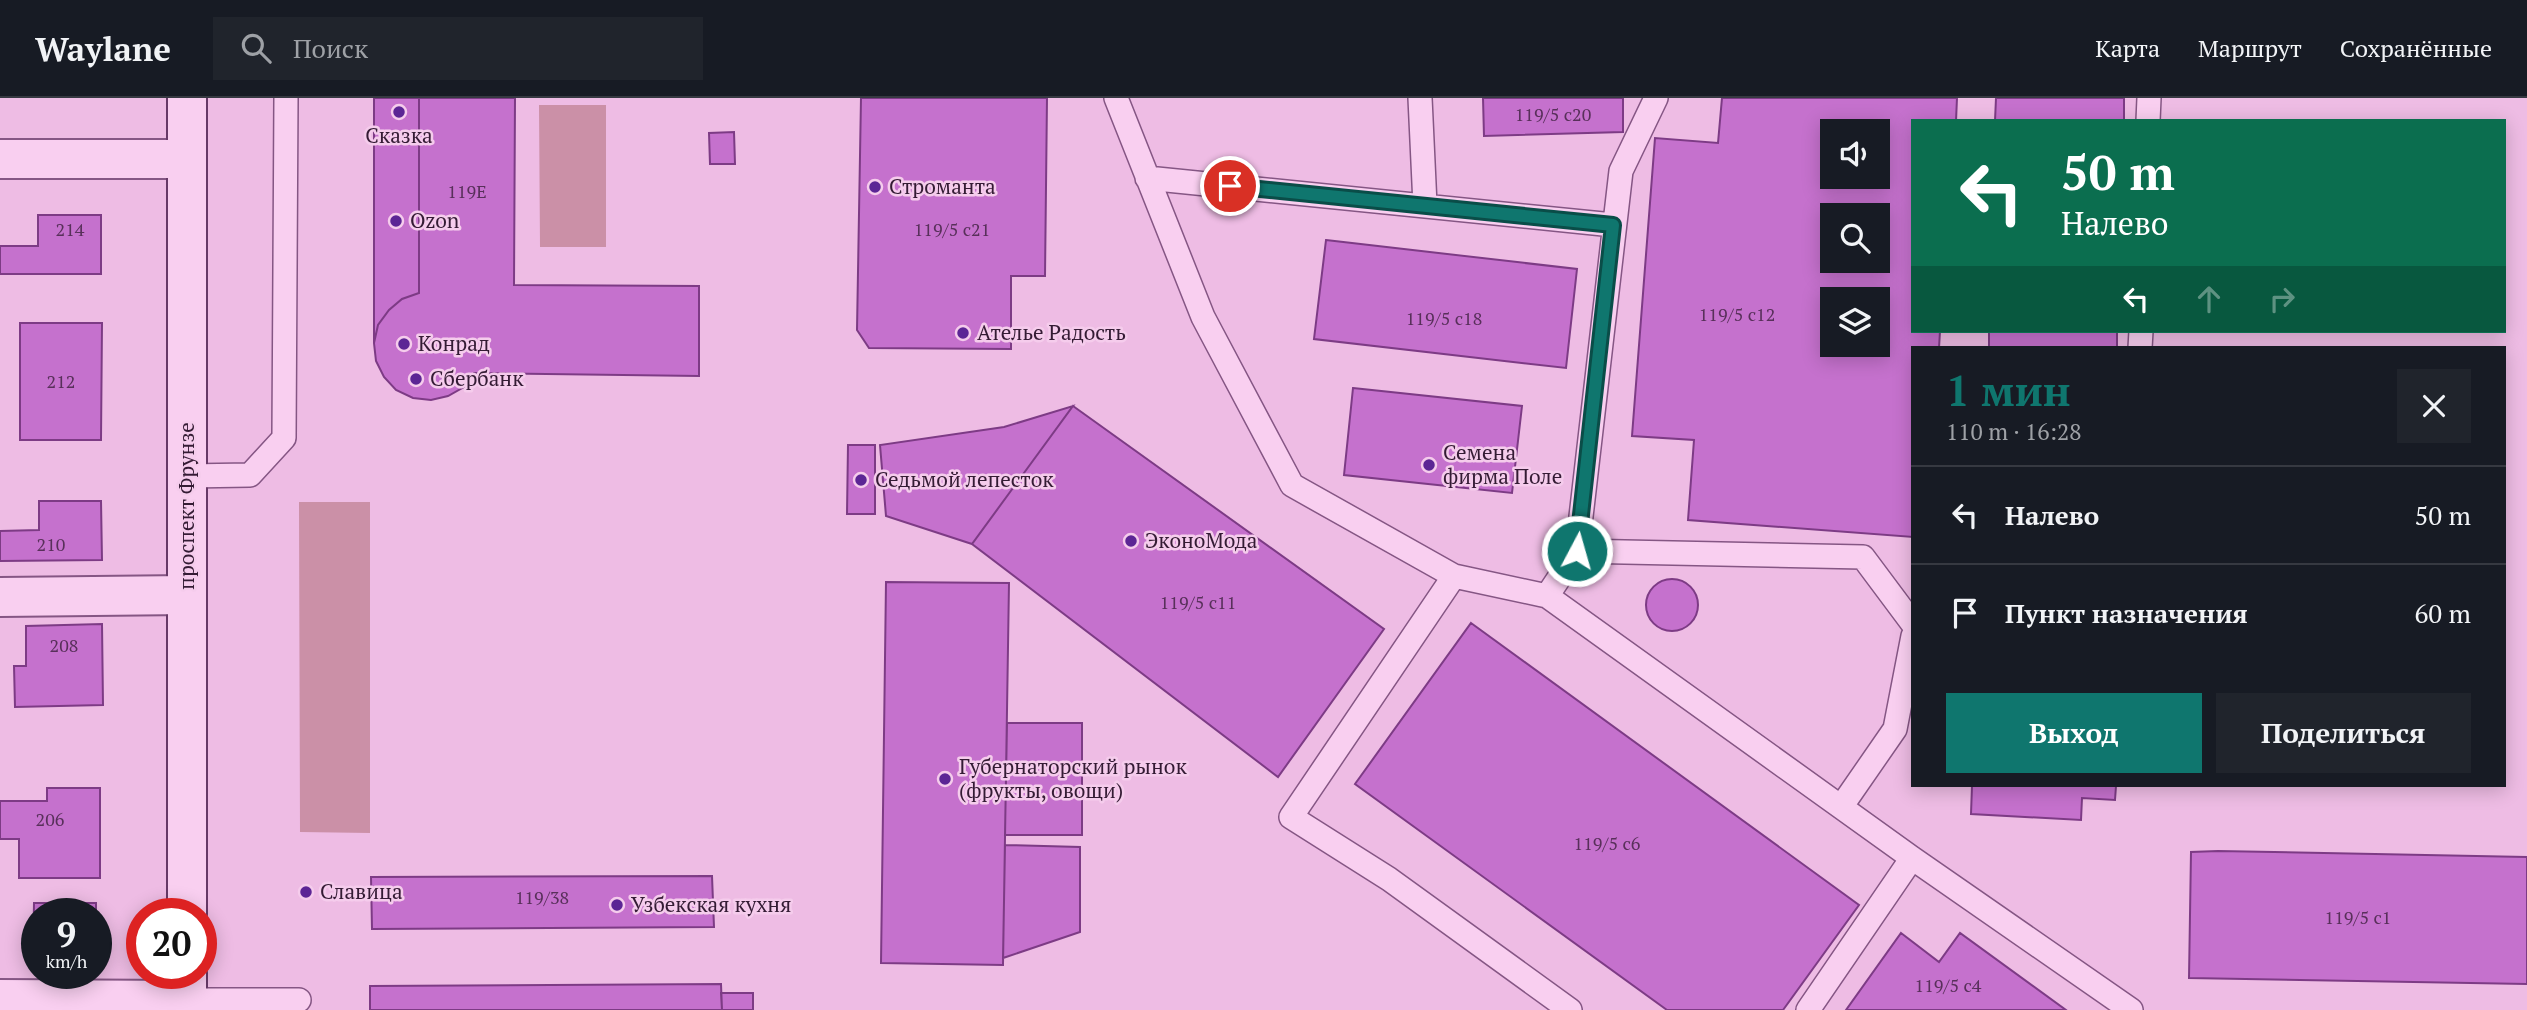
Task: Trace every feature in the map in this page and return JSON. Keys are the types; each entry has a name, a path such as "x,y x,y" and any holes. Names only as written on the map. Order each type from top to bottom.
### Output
{"main road":[{"name":"проспект Фрунзе","path":"187,98 187,898"},
{"path":"0,159 187,159"},
{"path":"0,597 187,595"},
{"path":"0,999 187,994"}],"lane":[{"path":"187,476 250,475 284,438 286,98"},
{"path":"1116,98 1203,317 1292,485 1454,576 1547,596 1912,858 2131,1010"},
{"path":"1420,98 1425,205"},
{"path":"1547,596 1577,551 1621,171 1656,98"},
{"path":"2148,119 2149,98"},
{"path":"1147,178 1613,225"},
{"path":"1577,551 1863,557 1911,621"},
{"path":"1454,576 1291,817 1389,879 1570,1010"},
{"path":"1841,807 1895,729 1911,646"},
{"path":"1808,1010 1912,858"},
{"path":"187,994 299,999"}],"shaded area":[{"path":"539,105 606,105 606,247 540,247"},
{"path":"299,502 370,502 370,833 300,832"}],"building":[{"path":"374,98 419,98 419,293 402,299 389,310 378,325 374,343"},
{"path":"419,98 515,98 514,285 699,286 699,376 474,373 464,387 448,396 431,400 413,398 396,390 384,377 376,361 374,343 378,325 389,310 402,299 419,293"},
{"path":"861,98 1047,98 1045,276 1011,276 1011,349 869,348 857,330"},
{"path":"1483,98 1623,98 1623,132 1484,136"},
{"path":"1722,98 1957,98 1956,119 1911,119 1911,333 1940,333 1939,346 1911,346 1911,537 1688,520 1694,440 1632,436 1655,138 1718,143"},
{"path":"1996,98 2124,98 2124,119 1995,119"},
{"path":"734,132 735,164 710,164 709,133"},
{"path":"38,215 101,215 101,274 0,274 0,246 38,246"},
{"path":"1326,240 1577,269 1566,368 1314,339"},
{"path":"20,323 102,323 101,440 20,440"},
{"path":"1989,333 2117,333 2117,346 1989,346"},
{"path":"1353,388 1522,406 1512,493 1344,475"},
{"path":"1073,406 1384,629 1278,777 972,544"},
{"path":"1073,406 972,544 886,516 880,445 1004,427"},
{"name":"Седьмой лепесток","path":"848,445 875,445 875,514 847,514"},
{"path":"39,501 101,501 102,560 0,561 0,531 39,530"},
{"path":"1672,579 1682,581 1690,587 1696,595 1696,615 1690,623 1682,629 1672,631 1662,629 1654,623 1648,615 1646,605 1648,595 1654,587 1662,581"},
{"name":"Губернаторский рынок (фрукты, овощи)","path":"886,582 1009,583 1003,965 881,963"},
{"path":"1471,623 1859,905 1783,1010 1667,1010 1355,784"},
{"path":"102,624 103,705 15,707 14,666 26,666 26,626"},
{"path":"1007,723 1082,723 1082,835 1005,835"},
{"path":"1972,787 2116,787 2115,800 2082,798 2081,820 1971,814"},
{"path":"47,788 100,788 100,878 19,878 19,839 0,839 0,801 47,801"},
{"path":"1005,845 1080,847 1080,932 1003,958"},
{"path":"2191,852 2527,857 2527,984 2189,978"},
{"path":"712,876 714,927 372,929 371,877"},
{"path":"1901,933 1939,962 1960,933 2066,1010 1846,1010"},
{"path":"721,984 722,1010 370,1010 370,986"},
{"path":"721,993 753,993 753,1010 722,1010"}],"place":[{"name":"Сказка","path":"399,112"},
{"name":"Строманта","path":"875,187"},
{"name":"Ozon","path":"396,221"},
{"name":"Ателье Радость","path":"963,333"},
{"name":"Конрад","path":"404,344"},
{"name":"Сбербанк","path":"416,379"},
{"name":"Семена фирма Поле","path":"1429,465"},
{"name":"Седьмой лепесток","path":"861,480"},
{"name":"ЭконоМода","path":"1131,541"},
{"name":"Губернаторский рынок (фрукты, овощи)","path":"945,779"},
{"name":"Славица","path":"306,892"},
{"name":"Узбекская кухня","path":"617,905"}],"route":[{"path":"1230,186 1613,225 1577,551"}]}
